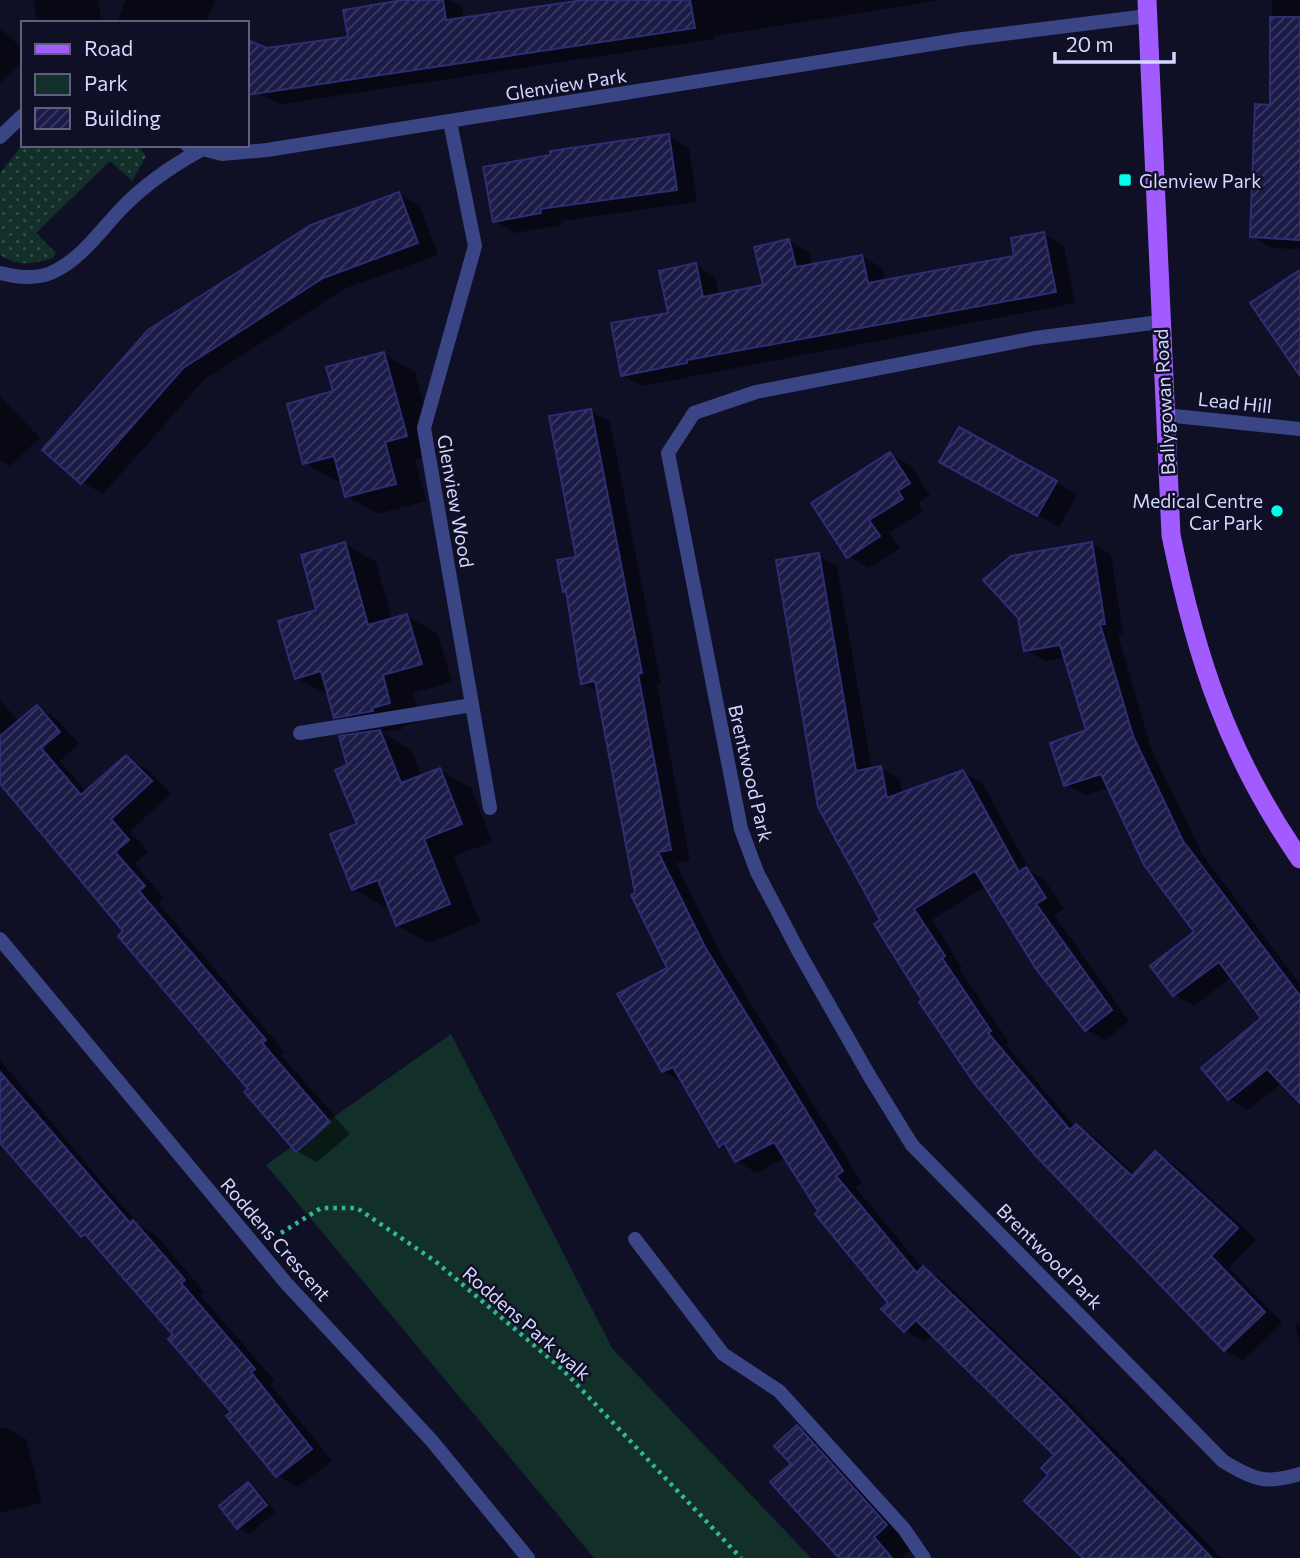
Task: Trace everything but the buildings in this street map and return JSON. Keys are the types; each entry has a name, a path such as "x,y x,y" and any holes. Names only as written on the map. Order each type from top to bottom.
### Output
{"main road":[{"name":"Ballygowan Road","path":"1147,8 1171,535 1187,617 1212,697 1239,758 1300,859"}],"street":[{"name":"Glenview Park","path":"0,273 21,279 53,273 87,246 123,207 193,148 222,155 267,150 1147,8"},
{"path":"0,137 21,116"},
{"name":"Glenview Wood","path":"450,122 475,246 424,428 491,808"},
{"name":"Brentwood Park","path":"1160,322 1035,338 756,392 694,413 668,453 741,829 757,872 870,1077 912,1145 1223,1461 1248,1477 1270,1481 1300,1474"},
{"name":"Lead Hill","path":"1165,415 1300,429"},
{"path":"300,733 472,705"},
{"name":"Roddens Crescent","path":"0,939 257,1248 432,1441 528,1558"},
{"path":"635,1240 723,1354 779,1391 904,1528 924,1558"}],"path":[{"name":"Roddens Park walk","path":"257,1248 321,1208 358,1208 435,1261 563,1370 741,1558"}],"green space":[{"path":"21,147 136,147 146,156 132,181 110,161 36,233 56,253 53,258 32,263 20,263 0,255 0,173"},
{"path":"451,1034 612,1348 811,1558 594,1558 266,1165"}],"place":[{"name":"Glenview Park","path":"1125,180"},
{"name":"Medical Centre Car Park","path":"1277,511"}]}
